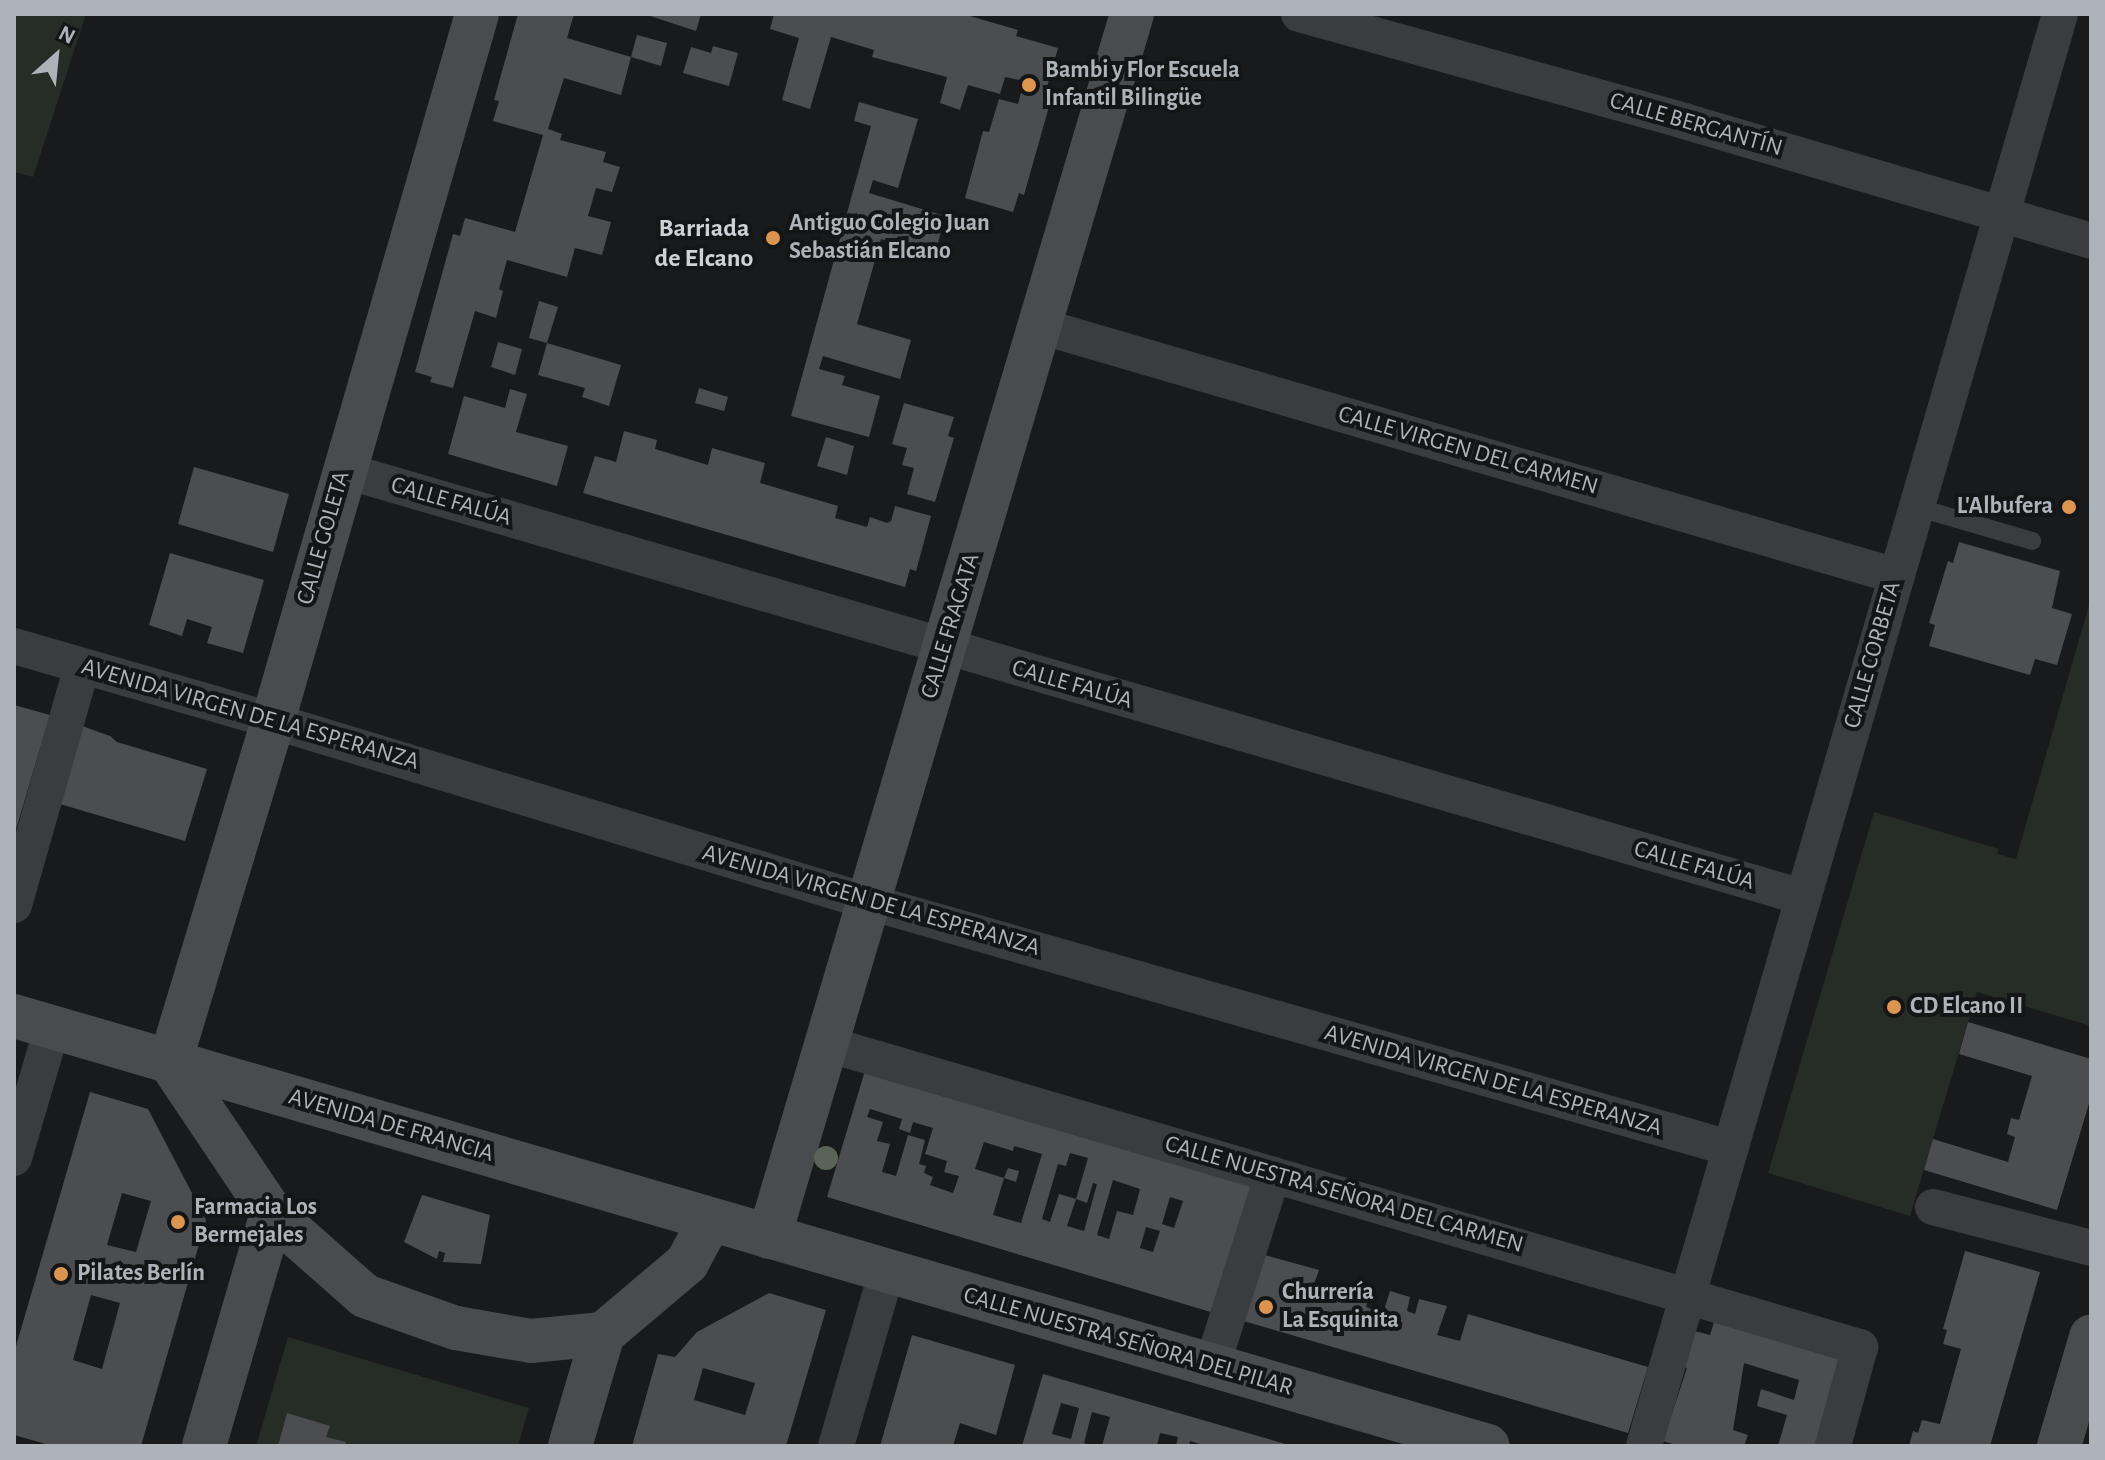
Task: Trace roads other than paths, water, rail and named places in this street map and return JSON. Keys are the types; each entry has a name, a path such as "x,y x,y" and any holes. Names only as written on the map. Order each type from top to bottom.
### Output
{"street":[{"name":"CALLE GOLETA","path":"170,1062 273,721 477,14"},
{"name":"CALLE FRAGATA","path":"769,1237 1132,14"},
{"name":"CALLE BERGANTÍN","path":"1299,14 2091,241"},
{"name":"CALLE CORBETA","path":"1644,1446 2060,14"},
{"name":"CALLE VIRGEN DEL CARMEN","path":"1040,326 1896,576"},
{"name":"CALLE FALÚA","path":"343,470 1802,897"},
{"name":"AVENIDA VIRGEN DE LA ESPERANZA","path":"14,646 273,721 869,902 1730,1148"},
{"path":"14,905 82,666"},
{"path":"14,1158 33,1022"},
{"name":"AVENIDA DE FRANCIA","path":"33,1022 769,1237"},
{"name":"CALLE NUESTRA SEÑORA DEL CARMEN","path":"827,1044 1860,1347 1833,1446"},
{"path":"170,1062 272,1214 365,1296 456,1328 531,1341 603,1334"},
{"path":"1212,1366 1273,1174"},
{"path":"1933,1207 2091,1248"},
{"path":"204,1446 272,1214"},
{"path":"570,1446 603,1334 687,1263 710,1220"},
{"name":"CALLE NUESTRA SEÑORA DEL PILAR","path":"769,1237 1488,1446"},
{"path":"836,1446 887,1271"},
{"path":"2059,1446 2091,1337"}],"lane":[{"path":"1916,507 2032,541"}],"place":[{"name":"Bambi y Flor Escuela Infantil Bilingüe","path":"1029,85"},
{"name":"Antiguo Colegio Juan Sebastián Elcano","path":"773,238"},
{"name":"L'Albufera","path":"2069,507"},
{"name":"CD Elcano II","path":"1894,1007"},
{"name":"Farmacia Los Bermejales","path":"178,1222"},
{"name":"Pilates Berlín","path":"61,1274"},
{"name":"Churrería La Esquinita","path":"1266,1307"}],"district":[{"name":"Barriada de Elcano","path":"704,244"}]}
